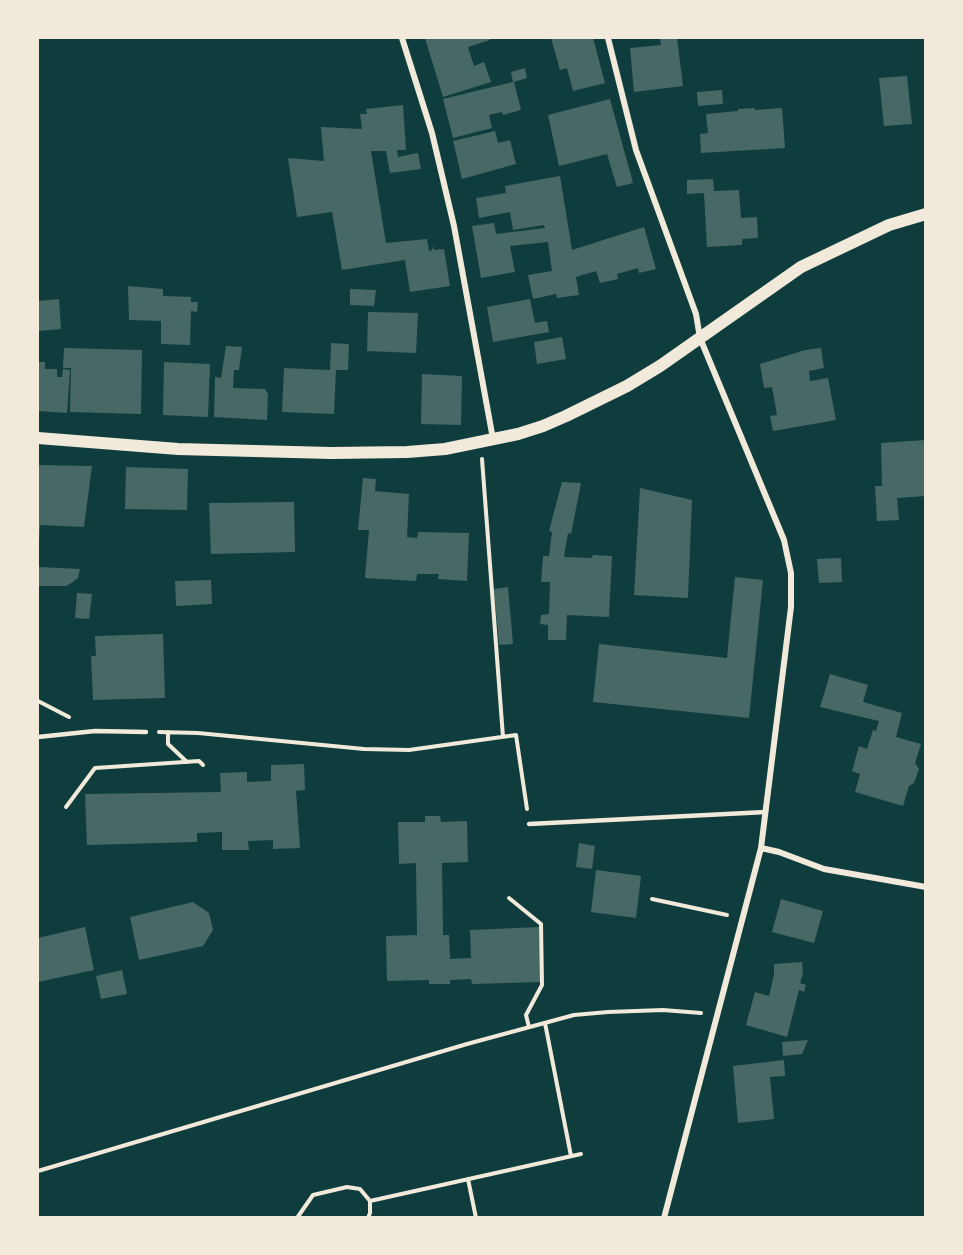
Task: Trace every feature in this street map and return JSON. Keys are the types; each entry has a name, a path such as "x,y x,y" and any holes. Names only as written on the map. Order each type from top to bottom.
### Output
{"main road":[{"path":"38,438 178,449 331,453 407,452 494,440 543,426 598,400 660,366 801,267 889,225 926,214"}],"street":[{"path":"402,38 432,133 451,214 494,440"},
{"path":"608,38 636,150 696,314 700,338 784,540 791,573 791,607 761,848 664,1218"},
{"path":"761,848 779,852 824,869 926,887"}],"lane":[{"path":"38,737 95,731 146,732"},
{"path":"529,824 766,812"}],"path":[{"path":"481,443 485,522 503,737"},
{"path":"146,732 198,733 364,749 409,750 516,735 529,824"},
{"path":"168,732 168,744 187,762"},
{"path":"66,807 95,768 199,761 203,765"},
{"path":"509,898 541,924 542,985 526,1015 529,1027"},
{"path":"652,899 742,918"},
{"path":"38,1171 574,1015 663,1010 716,1015"},
{"path":"545,1023 571,1156"},
{"path":"370,1201 581,1154"},
{"path":"468,1179 476,1218"},
{"path":"297,1218 313,1195 348,1187 360,1189 370,1201 369,1218"}],"building":[{"path":"425,38 489,38 490,40 468,47 474,66 484,62 491,82 443,97"},
{"path":"551,38 593,38 605,83 573,91 567,68 560,70"},
{"path":"660,38 677,38 683,86 634,92 630,48 661,45"},
{"path":"525,68 527,78 514,82 521,110 503,115 502,112 489,115 492,128 453,138 443,99 513,82 511,72"},
{"path":"907,76 912,124 884,126 879,78"},
{"path":"722,90 723,104 698,106 697,92"},
{"path":"610,99 633,183 617,187 607,154 559,166 548,115"},
{"path":"403,105 406,150 397,150 398,157 418,153 421,169 390,173 386,151 371,151 386,243 427,239 429,251 433,246 434,250 444,249 450,286 410,292 405,260 342,270 332,212 297,217 288,158 324,161 321,127 362,129 360,114 367,114 366,109"},
{"path":"754,108 755,110 782,108 785,148 701,153 700,134 708,133 706,114"},
{"path":"495,131 498,143 510,140 516,164 462,179 453,141"},
{"path":"560,176 572,250 644,227 656,269 639,273 638,268 617,274 618,279 600,283 596,271 576,277 579,295 557,298 556,294 533,299 528,275 552,271 548,242 510,246 515,272 481,278 472,226 494,223 496,234 545,228 544,225 513,230 510,212 479,218 476,198 506,193 505,186"},
{"path":"713,179 714,191 739,190 741,218 757,217 758,238 742,239 742,245 707,247 704,193 687,194 687,180"},
{"path":"128,286 163,289 163,296 191,297 191,302 198,302 197,312 191,311 190,345 161,344 161,321 129,320"},
{"path":"350,289 376,290 374,306 350,305"},
{"path":"59,299 61,329 38,331 38,301"},
{"path":"530,299 535,323 547,321 549,332 493,342 487,307"},
{"path":"368,312 418,313 416,353 367,351"},
{"path":"562,337 566,359 537,364 534,342"},
{"path":"331,343 349,344 348,370 336,370 334,414 282,412 284,368 330,370"},
{"path":"226,346 242,347 239,370 234,370 233,388 265,389 268,394 267,420 214,417 215,377 221,378"},
{"path":"64,348 142,350 141,414 70,412 71,368 63,368"},
{"path":"821,348 824,368 809,371 810,381 828,378 836,420 773,431 770,416 777,415 772,387 764,388 760,364 805,350"},
{"path":"38,362 45,362 45,369 57,369 57,377 62,377 63,369 70,370 67,413 38,411"},
{"path":"164,362 210,364 208,417 163,415"},
{"path":"422,374 462,376 461,425 421,424"},
{"path":"926,440 926,496 897,498 899,520 877,521 875,486 882,486 881,443"},
{"path":"38,465 92,466 84,527 40,525 39,543 38,543"},
{"path":"126,467 188,469 187,510 125,509"},
{"path":"363,478 376,479 375,491 409,494 407,537 417,538 418,532 469,533 467,581 438,579 439,574 417,574 416,581 365,578 369,530 358,530"},
{"path":"562,482 581,483 564,557 612,556 609,617 567,615 566,640 548,640 548,625 540,624 541,615 549,614 550,582 541,582 543,556 549,556 552,532 549,531"},
{"path":"640,488 692,500 688,598 634,595"},
{"path":"294,502 295,552 211,554 209,503"},
{"path":"841,558 842,582 819,583 817,559"},
{"path":"38,567 80,569 78,578 67,586 38,586"},
{"path":"735,577 763,580 749,718 593,702 599,644 727,658"},
{"path":"211,580 212,604 176,606 175,581"},
{"path":"508,587 513,644 499,645 494,589"},
{"path":"77,593 92,594 89,619 75,618"},
{"path":"163,634 165,698 93,700 91,656 96,656 95,636"},
{"path":"830,674 868,685 863,702 902,713 896,737 921,744 915,763 919,769 914,783 909,786 903,806 855,792 860,774 852,771 859,746 867,749 873,730 876,731 879,721 820,707"},
{"path":"304,764 305,790 296,791 300,848 273,849 273,840 248,841 249,850 222,850 222,832 197,833 197,842 87,845 85,794 221,792 220,773 247,772 247,782 271,781 271,765"},
{"path":"425,816 440,816 441,822 467,821 468,862 442,863 443,935 449,935 450,959 471,958 470,930 539,927 541,982 472,984 471,979 450,980 450,984 429,984 429,980 387,981 386,936 417,935 416,863 399,864 398,822 425,822"},
{"path":"579,843 595,846 592,869 576,867"},
{"path":"596,870 641,876 636,918 591,912"},
{"path":"781,899 823,911 814,943 772,932"},
{"path":"193,902 209,913 213,930 203,946 139,960 130,917"},
{"path":"85,927 94,970 38,982 38,938"},
{"path":"802,962 803,973 800,983 806,985 804,992 799,990 787,1037 746,1025 755,992 769,996 774,964"},
{"path":"122,970 127,994 101,999 96,976"},
{"path":"808,1040 802,1054 783,1056 782,1042"},
{"path":"784,1060 785,1076 770,1077 774,1119 738,1123 733,1066"}]}
